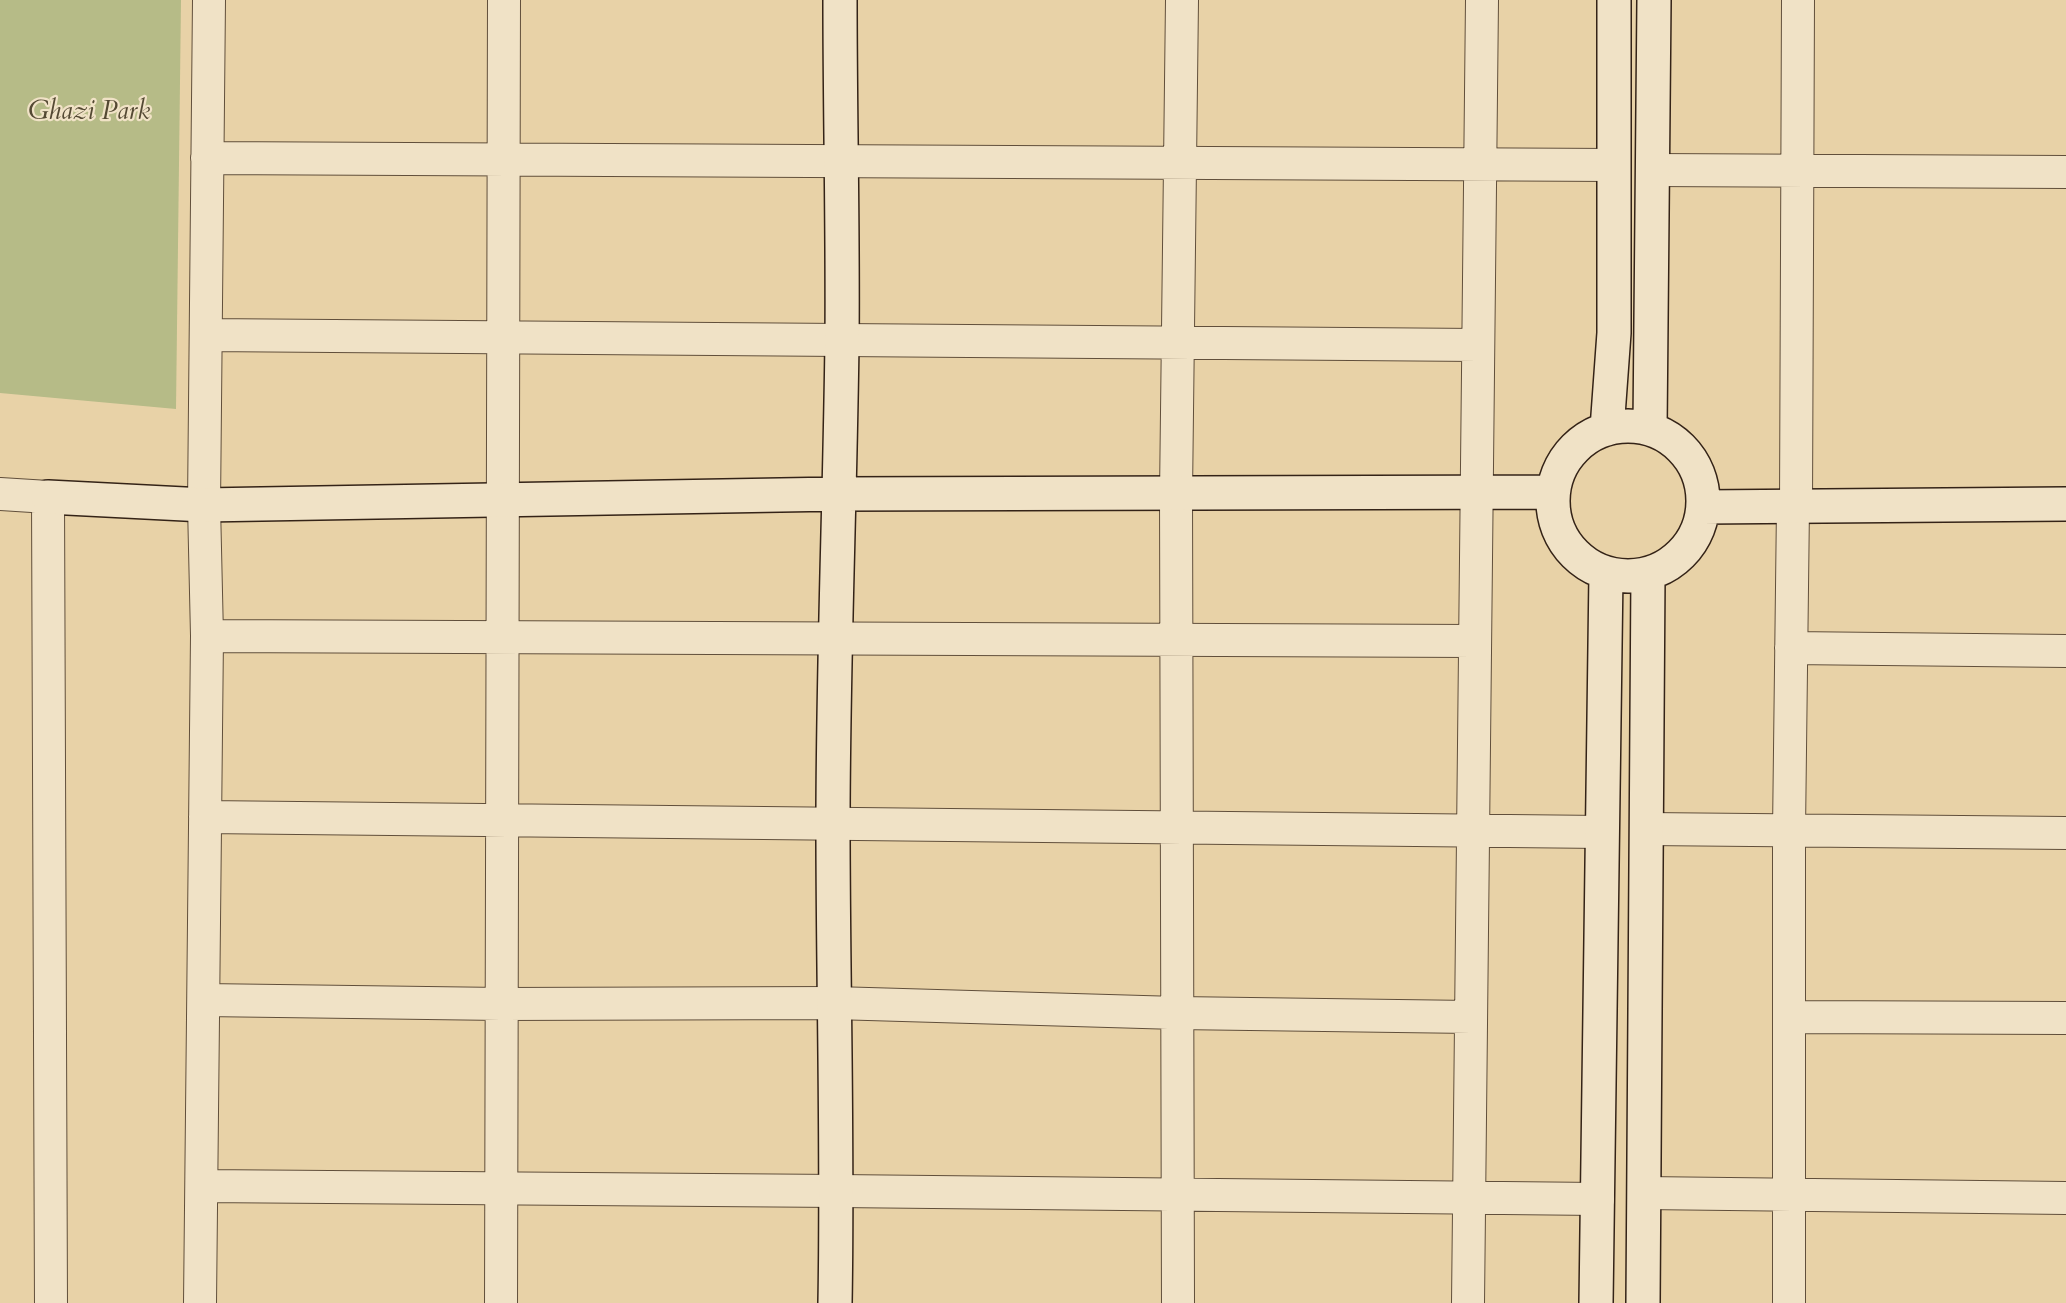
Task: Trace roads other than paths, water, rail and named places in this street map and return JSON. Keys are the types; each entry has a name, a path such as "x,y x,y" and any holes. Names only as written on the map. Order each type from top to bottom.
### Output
{"street":[{"path":"200,1303 207,636 204,505 209,0"},
{"path":"501,1303 504,0"},
{"path":"835,1303 837,1191 833,824 842,340 840,0"},
{"path":"1178,1303 1176,494 1182,0"},
{"path":"1468,1303 1482,0"},
{"path":"1607,429 1614,333 1614,0"},
{"path":"1650,428 1654,0"},
{"path":"1789,1303 1789,831 1795,506 1798,0"},
{"path":"207,158 1614,165"},
{"path":"1652,170 2066,172"},
{"path":"206,335 1478,345"},
{"path":"1623,425 1650,428 1672,438 1689,455 1700,476 1703,507 1701,524 1690,545 1673,562 1648,574 1634,577 1606,573 1582,561 1564,543 1554,518 1552,492 1560,467 1576,446 1598,431 1607,429 1623,425"},
{"path":"0,494 204,505 838,494 1552,492"},
{"path":"48,497 51,1303"},
{"path":"1703,507 2066,504"},
{"path":"1596,1303 1606,573"},
{"path":"1643,1303 1648,574"},
{"path":"207,636 1475,641"},
{"path":"1791,648 2066,651"},
{"path":"205,817 1602,832"},
{"path":"1647,829 2066,833"},
{"path":"204,1000 501,1004 834,1003 1177,1013 1471,1017"},
{"path":"1790,1017 2066,1018"},
{"path":"202,1186 1598,1199"},
{"path":"1644,1193 2066,1198"}],"park label":[{"name":"Ghazi Park","path":"89,113"}]}
